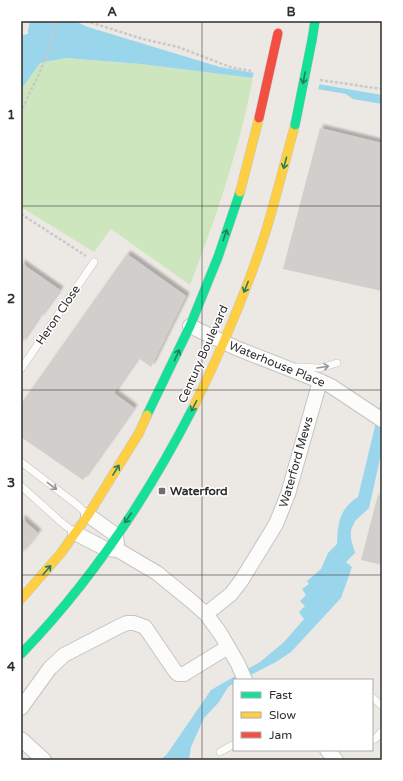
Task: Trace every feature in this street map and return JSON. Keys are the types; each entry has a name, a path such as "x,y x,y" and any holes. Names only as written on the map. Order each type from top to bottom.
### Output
{"main road":[{"name":"Century Boulevard","path":"21,599 61,553 88,515 139,433 190,326 218,257 239,195 259,118 280,21"},
{"name":"Century Boulevard","path":"116,535 151,483 170,451 206,382 224,342 253,269 274,205 295,125 315,21"},
{"path":"21,654 35,640 88,576 112,550"}],"street":[{"name":"Waterhouse Place","path":"190,326 224,342 320,380 382,420"},
{"name":"Waterford Mews","path":"206,614 231,594 242,582 282,512 320,380"},
{"path":"88,515 116,535 112,550"},
{"path":"75,533 157,573 206,614 220,633 238,664 245,679"},
{"path":"21,708 50,668 64,655 120,626 134,623 148,630 178,674 184,674 228,647"},
{"path":"21,739 44,760"},
{"path":"328,751 336,760"}],"lane":[{"name":"Heron Close","path":"21,369 94,262"},
{"path":"281,365 320,368 337,363"},
{"path":"21,462 88,515"},
{"path":"21,486 75,533"},
{"path":"373,698 382,706"},
{"path":"375,739 382,731"},
{"path":"220,752 233,745"}],"path":[{"path":"21,114 29,92 41,71 49,51 55,21"},
{"path":"86,21 143,39 178,47 233,68 255,71"},
{"path":"316,79 382,88"},
{"path":"21,214 94,262"}],"green space":[{"path":"66,58 141,64 253,78 234,157 209,235 190,285 111,229 94,252 21,207 21,90 40,63"}],"water":[{"path":"38,21 75,21 88,27 220,67 382,95 382,104 353,99 346,94 253,78 141,64 66,58 40,63 21,90 21,36 36,31"},
{"path":"382,397 382,450 369,508 355,521 351,530 351,539 355,553 346,562 352,567 341,598 291,652 276,662 243,679 233,679 233,684 228,687 219,702 204,718 191,747 189,760 160,760 167,754 211,690 260,662 284,642 304,619 299,612 305,606 300,601 306,595 302,589 309,584 307,581 321,569 328,553 337,544 339,523 343,512 347,506 358,497"}],"pier":[{"path":"254,71 320,82 318,91 252,80"}],"building":[{"path":"320,128 382,143 382,291 283,269"},
{"path":"127,254 186,296 151,367 138,358 114,393 134,408 83,480 21,437 21,404"},
{"path":"21,263 60,290 40,318 39,317 21,344"},
{"path":"378,495 382,496 382,565 361,560"},
{"path":"21,518 38,533 21,554"}],"waterway":[{"path":"36,31 38,21"}],"traffic: fast":[{"path":"312,40 315,21"},
{"path":"295,125 312,40"},
{"path":"147,415 190,326 218,257 240,192"},
{"path":"21,654 71,598 94,568 158,472 194,406"}],"traffic: slow":[{"path":"240,192 259,118"},
{"path":"194,406 232,322 258,256 295,125"},
{"path":"21,599 61,553 88,515 139,433 147,415"}],"traffic: jam":[{"path":"259,118 278,33"}],"place":[{"name":"Waterford","path":"162,491"}]}
